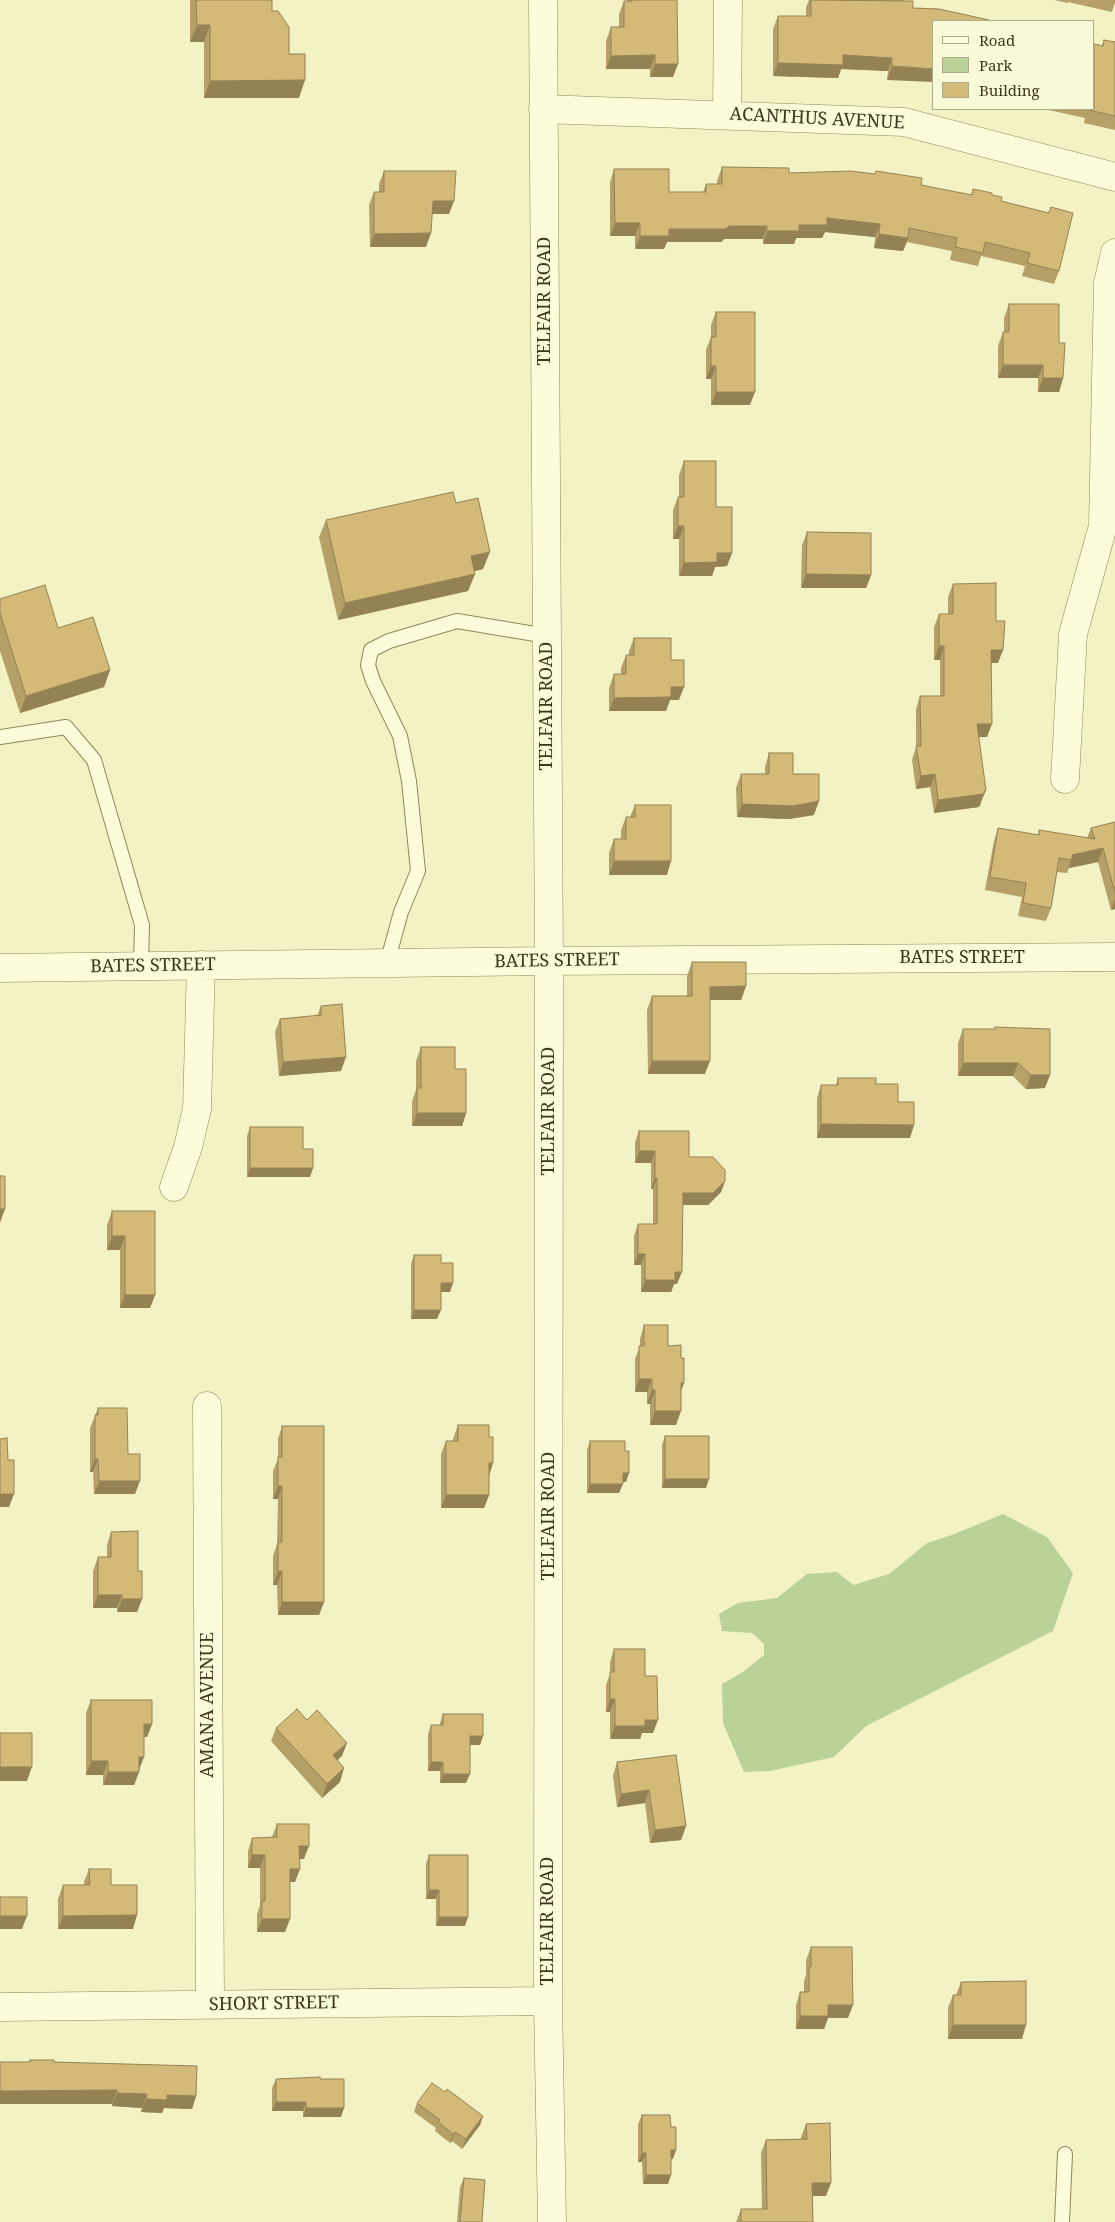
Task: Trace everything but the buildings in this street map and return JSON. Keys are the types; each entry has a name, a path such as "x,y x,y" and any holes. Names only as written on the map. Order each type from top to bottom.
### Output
{"street":[{"name":"TELFAIR ROAD","path":"543,0 549,961 548,2001 552,2222"},
{"path":"727,114 728,0"},
{"name":"ACANTHUS AVENUE","path":"543,109 727,114 904,122 1115,177"},
{"path":"1065,779 1073,634 1103,526 1108,283 1115,253"},
{"name":"BATES STREET","path":"0,968 549,961 1115,957"},
{"path":"174,1187 188,1147 197,1109 201,965"},
{"name":"AMANA AVENUE","path":"207,1406 210,2004"},
{"name":"SHORT STREET","path":"0,2006 548,2001"}],"lane":[{"path":"387,963 401,912 418,871 409,781 400,736 373,681 368,665 371,650 408,635 457,621 547,636"},
{"path":"0,737 66,727 94,760 142,925 141,966"},
{"path":"1062,2222 1065,2154"}],"green space":[{"path":"1003,1514 1047,1537 1073,1573 1053,1631 866,1726 834,1757 770,1771 744,1772 723,1723 722,1684 743,1672 764,1655 764,1644 752,1633 722,1631 719,1614 738,1603 777,1598 807,1574 837,1572 853,1585 889,1574 927,1543"}]}
